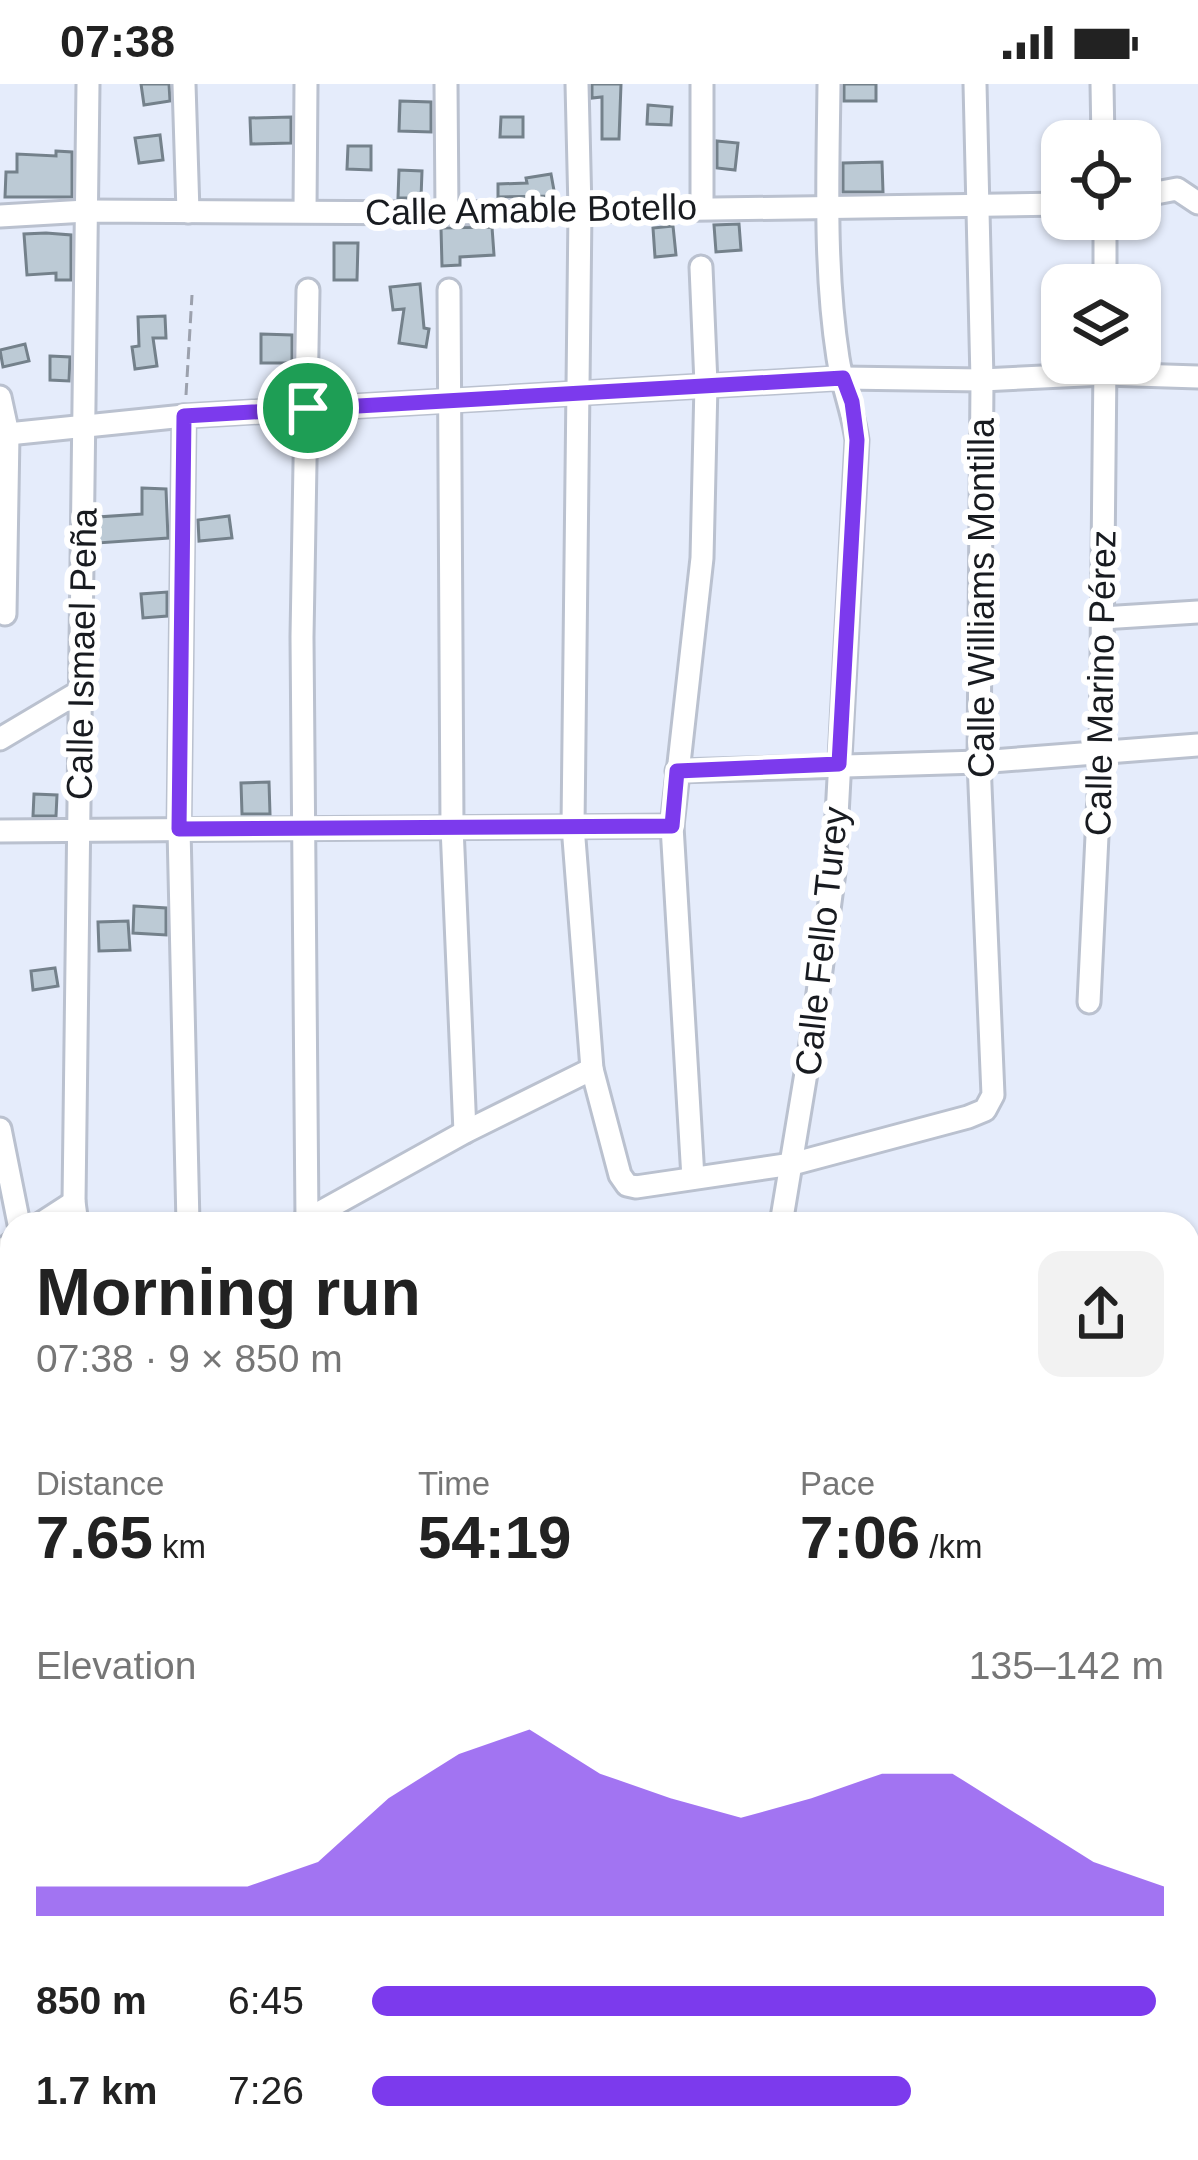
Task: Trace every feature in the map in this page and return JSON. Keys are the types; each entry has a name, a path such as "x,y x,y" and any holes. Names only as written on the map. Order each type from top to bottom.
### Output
{"street":[{"name":"Calle Ismael Peña","path":"76,1212 76,831 88,84"},
{"path":"184,84 188,212"},
{"path":"305,210 306,84"},
{"path":"446,84 447,213"},
{"path":"577,84 580,210 573,826 592,1069 620,1175 627,1185 792,1163"},
{"path":"701,84 701,207"},
{"name":"Calle Fello Turey","path":"784,1212 834,872 857,440 852,402 838,359 828,207 829,84"},
{"name":"Calle Williams Montilla","path":"792,1163 985,1110 993,1095 980,762 982,380 975,84"},
{"path":"1102,84 1103,120"},
{"path":"1161,191 1177,188 1197,201"},
{"name":"Calle Amable Botello","path":"0,216 86,211 447,213 1041,205"},
{"path":"693,1178 672,826 702,558 706,384 701,267"},
{"path":"303,1212 302,637 308,290"},
{"path":"449,290 452,826 465,1132"},
{"path":"1161,374 1198,377"},
{"path":"8,434 184,416 706,384 843,378 982,380 1041,375"},
{"name":"Calle Marino Pérez","path":"1089,1002 1101,753 1105,384"},
{"path":"0,397 8,434 5,614"},
{"path":"184,416 179,829 188,1212"},
{"path":"1102,618 1198,612"},
{"path":"0,739 79,692"},
{"path":"677,771 980,762 1198,746"},
{"path":"0,831 672,826"},
{"path":"321,1212 592,1069"},
{"path":"0,1129 17,1212"}],"path":[{"path":"184,416 192,295"}],"building":[{"path":"141,84 169,84 170,101 144,105"},
{"path":"592,84 621,84 619,139 602,139 602,97 592,98"},
{"path":"844,84 876,84 876,101 844,101"},
{"path":"400,101 431,102 431,132 399,131"},
{"path":"648,105 672,107 671,125 647,124"},
{"path":"291,117 291,143 251,144 250,118"},
{"path":"501,117 523,117 523,137 500,137"},
{"path":"160,135 163,160 139,163 135,138"},
{"path":"717,141 738,143 735,170 717,168"},
{"path":"348,146 371,146 371,170 347,169"},
{"path":"56,151 72,152 72,197 5,197 6,172 17,172 17,154 56,156"},
{"path":"882,162 883,192 843,192 843,163"},
{"path":"399,170 422,171 421,198 398,198"},
{"path":"551,174 555,196 498,197 498,184 527,183 526,178"},
{"path":"739,224 741,250 716,252 714,225"},
{"path":"673,226 676,255 655,257 653,228"},
{"path":"492,227 494,255 460,257 460,265 442,266 441,228"},
{"path":"24,234 71,235 71,280 56,280 56,273 27,275"},
{"path":"334,243 358,243 357,280 334,280"},
{"path":"420,284 424,328 429,329 426,347 399,343 404,309 393,310 390,287"},
{"path":"165,316 166,338 153,338 157,366 135,369 132,347 139,346 138,317"},
{"path":"261,334 292,335 292,363 261,363"},
{"path":"25,344 29,361 3,367 0,350"},
{"path":"50,356 70,357 69,381 50,380"},
{"path":"142,488 166,489 168,538 98,543 98,517 142,514"},
{"path":"229,516 232,538 199,541 198,520"},
{"path":"167,592 167,616 143,618 141,594"},
{"path":"269,782 270,814 242,814 241,783"},
{"path":"34,794 57,795 56,816 33,816"},
{"path":"134,906 166,908 166,935 133,933"},
{"path":"128,921 130,950 99,951 98,922"},
{"path":"55,968 58,986 33,990 31,971"}],"route":[{"path":"843,378 857,440 839,764 677,771 672,826 179,829 184,416 308,408 843,378"}]}
